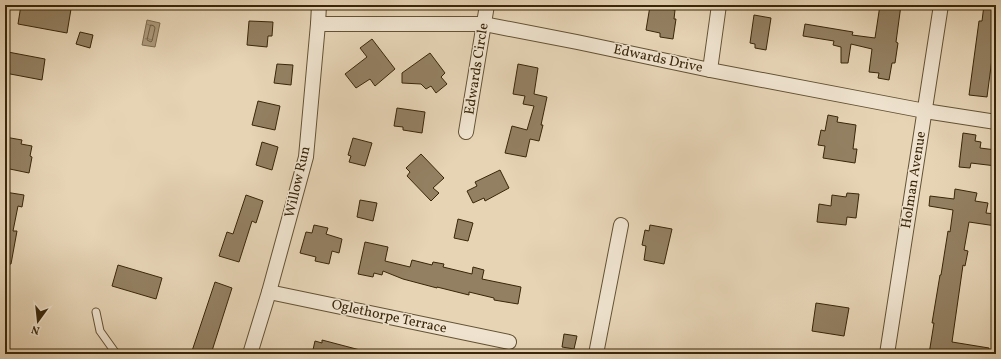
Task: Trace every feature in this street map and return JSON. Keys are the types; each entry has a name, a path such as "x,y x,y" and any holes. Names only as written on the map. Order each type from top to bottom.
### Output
{"street":[{"name":"Willow Run","path":"250,354 269,292 306,157 318,24 318,5"},
{"name":"Edwards Circle","path":"466,132 487,5"},
{"path":"710,70 719,5"},
{"name":"Holman Avenue","path":"887,354 941,5"},
{"name":"Edwards Drive","path":"318,24 484,24 710,70 925,111 996,122"},
{"path":"596,354 621,225"},
{"name":"Oglethorpe Terrace","path":"269,292 510,342"}],"lane":[{"path":"96,312 100,331 118,354"}],"water":[{"path":"147,20 160,23 155,47 142,45"}],"building":[{"path":"21,5 48,5 71,9 67,33 18,24"},
{"path":"880,5 901,5 895,63 892,63 889,80 878,78 879,73 869,72 872,49 851,44 848,63 841,63 841,47 833,45 834,41 803,36 805,24 853,32 852,35 875,38"},
{"path":"984,5 996,5 994,23 996,23 996,45 995,51 993,51 987,97 969,95 979,21 982,21"},
{"path":"650,6 675,10 674,19 676,19 673,39 660,37 660,33 646,30"},
{"path":"754,15 771,18 766,50 755,48 755,44 750,43"},
{"path":"249,21 273,22 272,36 268,36 267,47 247,45"},
{"path":"80,32 93,35 90,48 76,44"},
{"path":"372,39 395,69 375,86 370,79 356,88 345,74 367,57 360,48"},
{"path":"8,52 45,59 42,80 5,73"},
{"path":"430,53 445,73 441,77 447,84 436,93 431,86 426,89 421,84 402,83 402,73"},
{"path":"277,64 293,65 291,85 274,83"},
{"path":"518,64 538,68 534,94 547,97 539,141 530,139 526,157 505,153 512,126 527,130 534,106 523,104 525,96 513,94"},
{"path":"258,101 280,106 275,130 252,125"},
{"path":"397,108 425,112 422,133 403,130 403,127 394,126"},
{"path":"828,115 838,117 837,122 856,125 853,149 857,149 855,163 823,158 825,146 818,145 821,130 825,131"},
{"path":"963,133 976,135 975,141 981,142 980,148 996,150 996,166 971,163 970,168 959,167"},
{"path":"5,137 22,140 21,144 32,146 30,156 32,157 29,173 5,168"},
{"path":"353,138 372,143 365,166 349,162 351,156 348,155"},
{"path":"262,142 278,147 272,170 256,165"},
{"path":"421,154 444,178 433,188 439,193 431,201 407,176 410,172 406,168"},
{"path":"500,170 509,188 485,201 484,198 473,203 467,191 477,186 475,182"},
{"path":"955,189 977,193 975,201 988,203 986,213 996,214 996,226 969,222 964,250 968,251 965,266 963,265 952,342 989,348 989,354 929,354 934,323 932,323 940,275 948,231 950,232 953,210 929,206 930,196 954,199"},
{"path":"5,192 24,195 22,207 18,206 13,231 17,231 11,264 5,264"},
{"path":"847,193 859,194 856,218 847,217 846,225 817,222 819,204 831,206 832,195 846,197"},
{"path":"246,195 263,201 256,223 252,221 239,262 219,256 227,232 233,234"},
{"path":"360,200 377,203 373,221 357,217"},
{"path":"458,219 473,223 468,241 454,238"},
{"path":"314,225 328,228 326,234 342,239 339,253 332,251 329,264 315,261 316,257 300,253 306,232 312,233"},
{"path":"650,225 672,229 664,264 644,260 646,246 642,245 645,230 649,231"},
{"path":"365,242 388,247 385,261 410,267 412,260 432,265 433,262 444,264 443,267 472,274 473,267 484,270 482,279 521,287 518,304 494,300 494,298 469,292 469,295 437,288 403,279 383,271 382,275 374,273 373,277 358,274"},
{"path":"118,265 162,278 156,299 112,286"},
{"path":"215,282 232,288 211,354 191,354"},
{"path":"816,303 849,308 844,336 812,331"},
{"path":"564,334 577,336 574,349 562,347"},
{"path":"322,340 360,350 360,354 312,354 315,341 322,343"}]}
